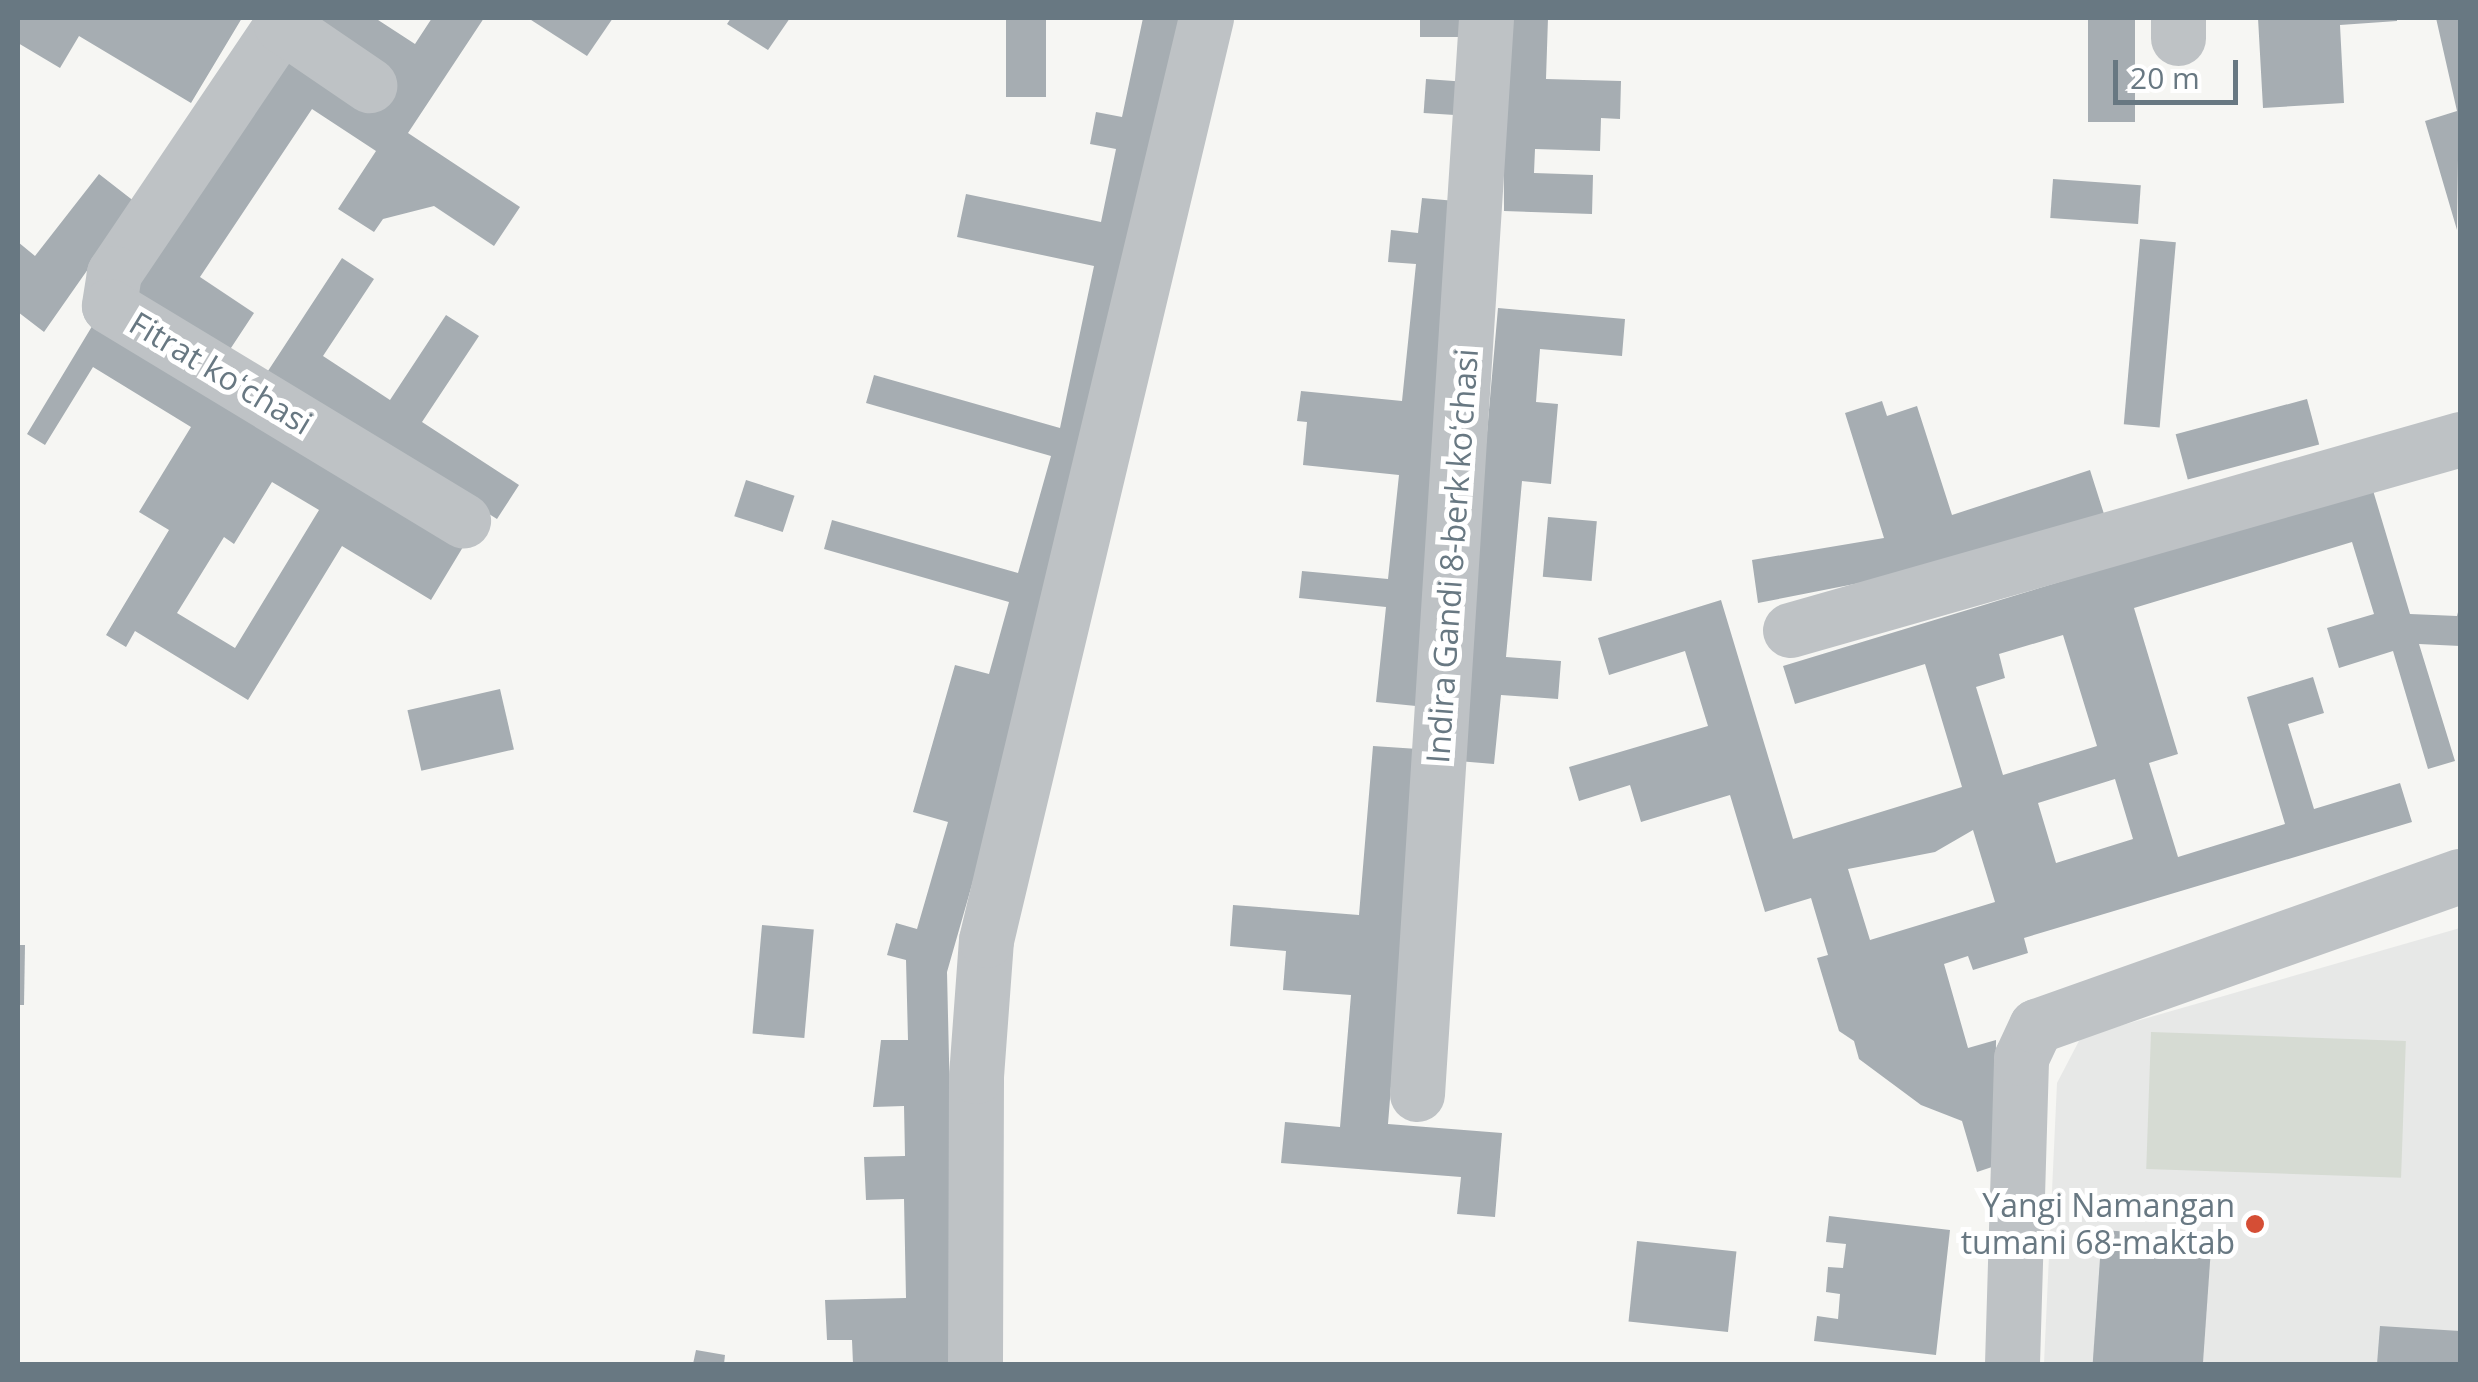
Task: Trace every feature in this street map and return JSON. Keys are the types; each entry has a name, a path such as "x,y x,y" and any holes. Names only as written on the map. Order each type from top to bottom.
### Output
{"street":[{"path":"975,1364 976,1076 986,940 1206,18"},
{"name":"Indira Gandi 8-berk koʻchasi","path":"1417,1094 1486,18"},
{"name":"Fitrat koʻchasi","path":"369,85 283,21 114,273 108,306 463,520"},
{"path":"1790,630 2460,439"},
{"path":"2012,1364 2021,1058 2036,1026 2460,876"}],"shaded area":[{"name":"Yangi Namangan tumani 68-maktab","path":"2460,928 2460,1364 2044,1364 2057,1083 2081,1037"},
{"path":"2151,1032 2406,1041 2401,1178 2146,1169"}],"building":[{"path":"18,18 242,18 191,103 79,36 60,68 18,43"},
{"path":"308,18 375,18 415,44 432,18 484,18 408,133 520,207 494,246 434,206 383,219 374,232 338,209 376,151 312,109 200,277 254,313 227,354 132,292"},
{"path":"528,18 613,18 587,56"},
{"path":"731,18 790,18 768,50 727,24"},
{"path":"1006,18 1046,18 1046,97 1006,97"},
{"path":"1143,18 1190,18 1099,440 947,972 956,1364 853,1364 852,1340 827,1340 825,1300 906,1298 904,1199 866,1200 864,1157 905,1156 904,1106 873,1107 881,1040 908,1040 906,960 887,955 896,923 917,929 948,822 913,812 955,665 989,674 1009,602 824,549 832,520 1018,573 1051,456 866,403 874,375 1060,428 1094,266 957,237 966,194 1101,222 1116,149 1090,144 1096,112 1122,117"},
{"path":"1420,18 1467,18 1467,37 1420,37"},
{"path":"1503,18 1548,18 1546,79 1621,81 1620,119 1601,118 1600,151 1535,149 1534,173 1593,175 1592,214 1504,211"},
{"path":"2088,18 2135,18 2135,122 2088,122"},
{"path":"2258,18 2397,21 2340,25 2344,103 2263,108"},
{"path":"2436,18 2460,18 2457,230 2425,121 2457,111"},
{"path":"1426,79 1457,81 1455,115 1424,113"},
{"path":"99,174 135,202 44,332 18,312 18,242 35,256"},
{"path":"2053,179 2141,185 2138,224 2050,218"},
{"path":"1422,198 1467,202 1416,706 1376,702 1386,607 1299,598 1302,571 1388,579 1399,475 1303,465 1307,422 1297,421 1301,391 1402,401 1416,264 1388,262 1391,230 1418,233"},
{"path":"2140,239 2176,242 2160,427 2124,424"},
{"path":"342,258 374,279 323,356 390,400 446,315 479,336 422,422 519,485 497,519 266,374"},
{"path":"1498,308 1625,319 1622,356 1540,349 1536,402 1558,404 1551,484 1522,481 1506,657 1561,661 1558,699 1501,695 1494,764 1458,761"},
{"path":"94,323 466,542 431,600 342,546 248,700 135,631 126,647 106,635 169,530 139,512 191,427 93,367 45,445 27,434","holes":["272,482 319,510 235,648 177,613 224,537 234,544"]},
{"path":"2307,399 2319,444 2188,480 2176,434"},
{"path":"1882,401 1887,416 1917,406 1952,515 2090,470 2104,514 1936,568 1758,603 1752,560 1884,538 1845,413"},
{"path":"746,480 795,496 783,532 734,516"},
{"path":"2372,487 2410,614 2457,616 2460,604 2460,646 2419,644 2455,761 2428,769 2393,651 2339,668 2327,628 2374,614 2352,542 2134,608 2178,754 2149,763 2178,857 2285,824 2247,697 2313,677 2324,713 2288,724 2314,809 2400,783 2412,822 2024,938 2028,953 1973,970 1968,956 1944,964 1968,1048 1996,1040 1995,1166 1977,1172 1962,1121 1921,1105 1859,1059 1854,1041 1839,1031 1817,958 1828,955 1811,898 1765,912 1730,795 1641,822 1630,785 1579,801 1569,767 1708,726 1685,651 1609,675 1598,638 1721,600 1793,839 1962,787 1925,664 1795,704 1783,666","holes":["2063,635 2097,746 2003,775 1976,687 2005,678 1999,654","2115,779 2133,839 2056,863 2038,803","1973,830 1995,902 1870,940 1848,869 1935,852"]},
{"path":"1548,517 1597,521 1592,581 1543,577"},
{"path":"500,689 514,749 421,771 407,710"},
{"path":"1373,746 1418,749 1388,1124 1502,1133 1495,1217 1457,1214 1461,1177 1281,1163 1285,1122 1340,1127 1351,995 1283,990 1286,951 1230,946 1233,905 1359,915"},
{"path":"762,925 814,930 804,1038 753,1034"},
{"path":"18,945 25,945 24,1005 18,1005"},
{"path":"1829,1216 1950,1230 1936,1355 1814,1341 1817,1316 1838,1319 1840,1294 1826,1292 1828,1267 1843,1268 1846,1244 1826,1242"},
{"path":"2102,1230 2212,1238 2203,1364 2093,1364"},
{"path":"1637,1241 1736,1251 1728,1332 1629,1322"},
{"path":"2380,1326 2460,1331 2460,1364 2377,1364"},
{"path":"696,1350 725,1355 724,1364 693,1364"}],"place":[{"name":"Yangi Namangan tumani 68-maktab","path":"2255,1224"}]}
